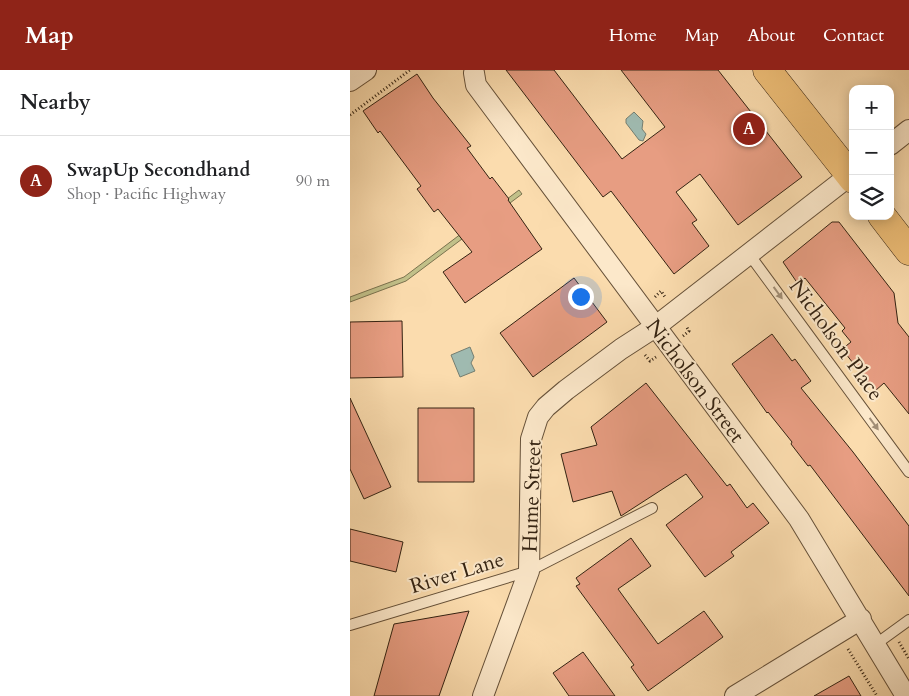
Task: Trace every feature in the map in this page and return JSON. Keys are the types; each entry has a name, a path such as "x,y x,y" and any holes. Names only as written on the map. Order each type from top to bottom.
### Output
{"main road":[{"path":"767,70 851,175"},
{"path":"885,220 909,251"}],"street":[{"path":"350,82 366,70"},
{"name":"Nicholson Street","path":"474,73 476,86 799,519 906,696"},
{"path":"894,142 909,130"},
{"name":"Hume Street","path":"483,696 529,571 531,439 538,417 546,407 566,390 622,348 655,327 849,178"},
{"path":"735,696 861,619"}],"lane":[{"name":"Nicholson Place","path":"749,254 909,472"},
{"name":"River Lane","path":"350,625 529,571 652,508"},
{"path":"876,644 909,620"}],"path":[{"path":"350,115 410,70"},
{"path":"655,297 661,291 665,297"},
{"path":"683,336 689,331 686,326"},
{"path":"643,353 650,361 656,357"},
{"path":"899,642 909,659"},
{"path":"848,649 876,696"}],"shaded area":[{"path":"634,112 643,121 642,129 646,134 643,141 639,140 626,123 626,119"},
{"path":"519,190 522,194 406,281 350,302 350,297 404,277"},
{"path":"470,347 474,357 471,363 475,371 460,377 451,355"}],"building":[{"path":"506,70 554,70 622,159 665,127 621,70 718,70 802,177 738,225 700,174 676,192 697,220 692,223 709,246 674,274 611,191 603,197"},
{"path":"417,74 433,98 471,146 467,148 490,179 492,177 509,199 542,249 465,303 443,272 472,252 438,209 434,212 417,189 421,186 380,131 378,133 363,111"},
{"path":"832,222 839,222 894,293 898,323 909,337 909,414 884,383 875,391 842,349 851,342 842,331 845,328 805,278 798,284 783,262"},
{"path":"574,278 607,322 533,377 500,333"},
{"path":"402,321 403,377 350,378 350,322"},
{"path":"772,334 792,361 795,359 811,381 801,388 853,452 909,526 909,596 810,465 808,466 791,444 792,442 767,413 732,364"},
{"path":"646,383 727,486 730,484 747,508 753,503 769,523 731,552 734,556 705,577 666,525 703,497 686,474 621,516 612,491 573,502 561,454 597,445 591,427"},
{"path":"350,398 391,487 364,499 350,469"},
{"path":"418,408 474,408 474,482 418,482"},
{"path":"350,529 403,542 396,572 350,561"},
{"path":"631,538 651,566 618,589 658,644 704,611 723,637 648,691 631,667 634,665 576,586 580,584 576,578"},
{"path":"469,611 439,696 374,696 394,624"},
{"path":"583,652 615,696 569,696 553,673"},
{"path":"849,676 861,696 814,696"}],"place":[{"name":"SwapUp Secondhand","path":"749,129"}]}
